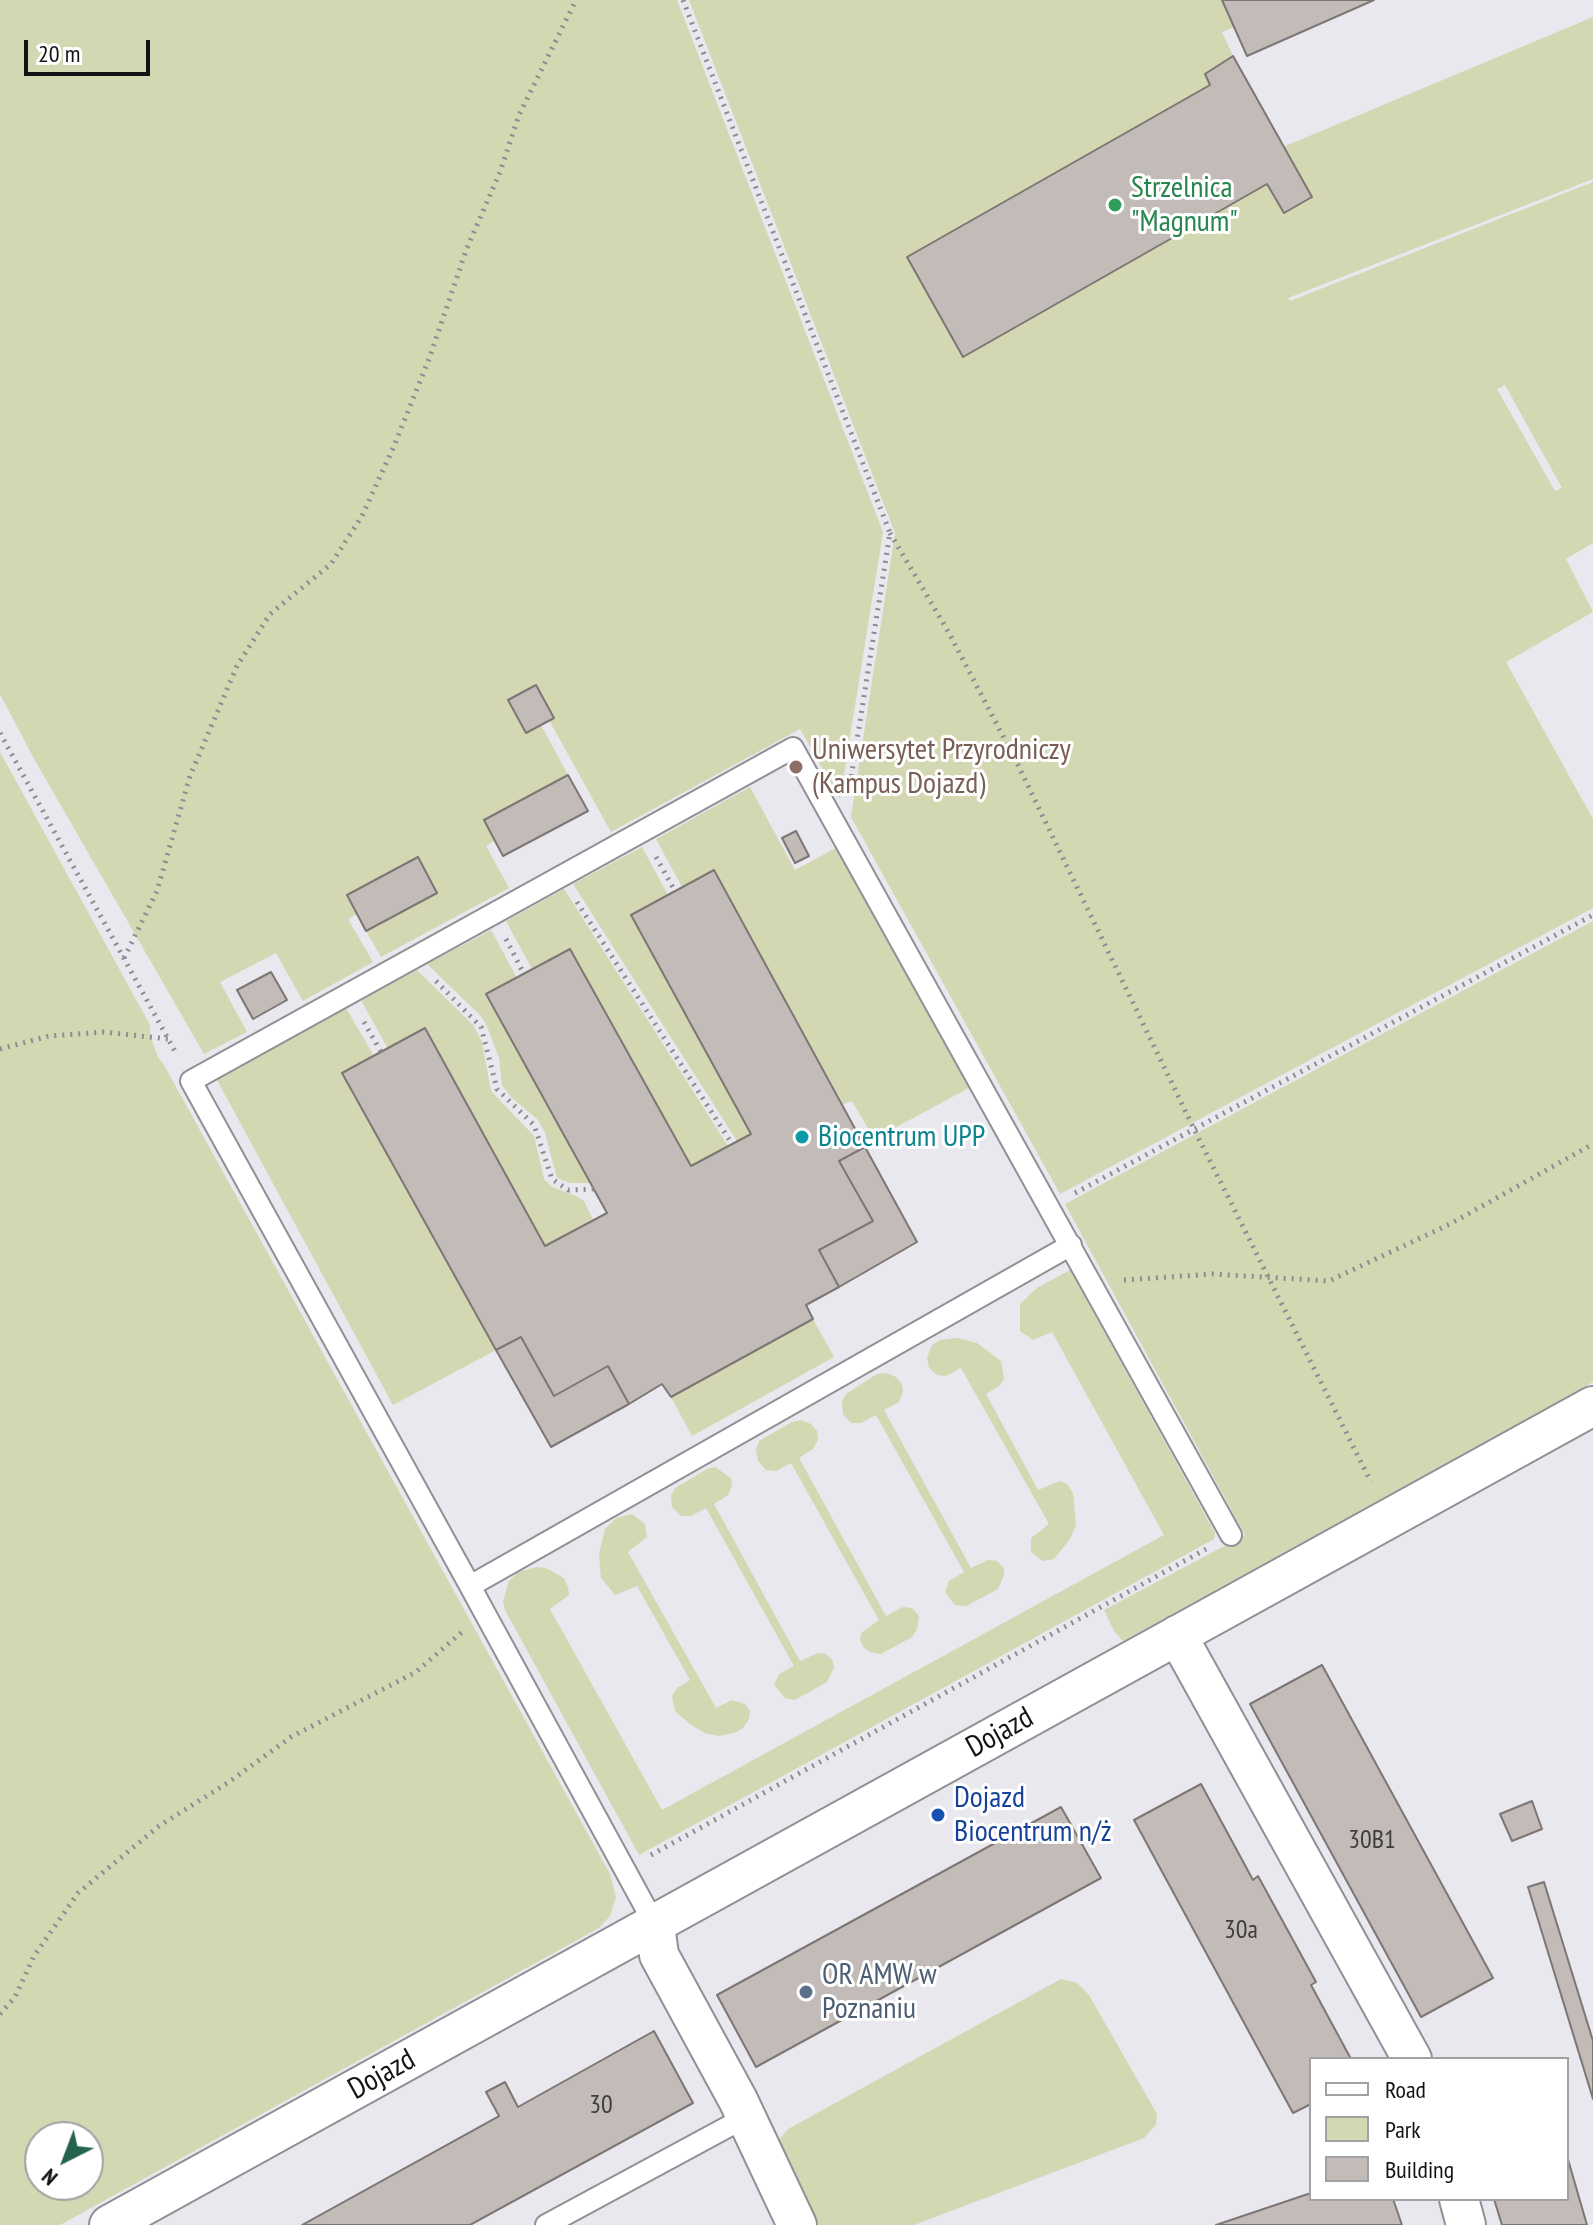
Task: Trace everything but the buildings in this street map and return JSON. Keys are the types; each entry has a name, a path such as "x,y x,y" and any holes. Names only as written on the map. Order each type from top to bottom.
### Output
{"street":[{"name":"Dojazd","path":"109,2225 1593,1406"},
{"path":"1177,1635 1411,2057"},
{"path":"655,1925 659,1955 746,2117 797,2225"},
{"path":"1460,2201 1466,2225"}],"lane":[{"path":"655,1925 191,1081 793,748 1231,1535"},
{"path":"470,1586 1071,1245"},
{"path":"546,2225 746,2117"}],"path":[{"path":"124,958 157,891 190,776 237,666 270,614 331,564 362,516 423,373 519,115 576,0"},
{"path":"683,0 890,533 949,633 1016,761 1194,1129 1377,1494"},
{"path":"842,832 890,533"},
{"path":"0,733 191,1081"},
{"path":"561,876 732,1144"},
{"path":"1050,1207 1593,915"},
{"path":"413,958 481,1027 497,1089 534,1125 552,1179 568,1190 594,1189"},
{"path":"0,1049 49,1036 90,1033 168,1039"},
{"path":"1092,1283 1213,1274 1329,1281 1450,1224 1593,1144"},
{"path":"626,1869 1231,1535"},
{"path":"0,2014 15,1997 34,1956 78,1893 147,1835 291,1737 416,1672 484,1612"}],"green space":[{"path":"0,0 677,0 883,532 840,799 800,729 611,832 549,720 554,718 536,686 508,701 526,733 541,725 568,775 484,820 495,840 486,846 509,888 381,957 366,931 437,893 418,858 348,895 357,914 348,919 373,962 303,1001 276,953 220,982 247,1032 204,1054 0,694"},
{"path":"689,0 1222,0 1234,27 1222,32 1233,56 1210,85 907,257 963,357 1267,184 1311,197 1283,147 1593,17 1593,179 1288,298 1290,301 1593,182 1593,543 1566,559 1593,612 1506,662 1593,819 1593,908 1060,1194 851,817 895,533","holes":["1505,385 1562,488 1555,491 1497,389"]},
{"path":"0,752 150,1025 150,1035 158,1057 610,1874 616,1897 610,1916 599,1928 104,2201 104,2121 24,2121 24,2201 104,2201 60,2225 0,2225"},
{"path":"750,787 795,870 836,848 969,1088 874,1139 852,1101 843,1104 714,870 682,887 656,839"},
{"path":"642,847 668,895 631,916 751,1134 737,1141 573,884"},
{"path":"564,889 728,1146 691,1166 570,949 532,969 506,921"},
{"path":"1593,921 1593,1382 1123,1641 1114,1631 1104,1610 1245,1535 1065,1204"},
{"path":"491,930 517,978 486,995 590,1183 570,1183 557,1178 545,1133 538,1120 502,1085 499,1058 486,1024 427,964"},
{"path":"417,970 473,1025 482,1042 491,1091 534,1136 544,1179 552,1187 584,1201 593,1219 545,1246 426,1028 388,1049 361,1000"},
{"path":"346,1008 374,1056 343,1074 496,1350 393,1405 217,1080"},
{"path":"1070,1270 1215,1533 1214,1539 639,1855 505,1610 503,1601 509,1581 518,1572 537,1567 546,1568 564,1578 569,1595 550,1609 662,1810 1164,1535 1052,1332 1033,1340 1020,1331 1020,1304 1037,1288"},
{"path":"813,1319 834,1357 692,1436 671,1397"},
{"path":"958,1338 977,1343 1001,1361 1004,1379 986,1394 1038,1490 1060,1481 1067,1484 1073,1493 1076,1525 1070,1539 1054,1559 1043,1561 1031,1552 1031,1538 1049,1524 961,1368 946,1376 937,1375 929,1368 927,1358 932,1345 940,1340"},
{"path":"877,1374 896,1377 902,1384 903,1392 899,1402 884,1410 971,1568 988,1560 997,1561 1004,1568 998,1589 966,1606 955,1605 945,1592 949,1581 964,1572 876,1415 861,1423 851,1423 843,1414 842,1402 846,1394"},
{"path":"801,1420 817,1431 818,1440 813,1449 799,1458 886,1616 903,1607 912,1608 919,1616 912,1637 881,1654 863,1647 861,1633 879,1620 791,1463 776,1471 766,1470 758,1461 756,1450 759,1441"},
{"path":"715,1467 731,1478 732,1486 728,1495 714,1504 800,1661 818,1653 826,1654 833,1661 834,1668 827,1682 795,1700 785,1698 774,1685 779,1674 794,1666 706,1508 691,1516 681,1516 672,1507 671,1496 675,1488"},
{"path":"632,1514 645,1524 647,1537 628,1552 716,1708 732,1700 745,1704 750,1711 743,1728 734,1733 719,1736 705,1733 675,1711 672,1696 677,1688 690,1680 637,1586 615,1595 601,1578 599,1554 605,1529 616,1518"},
{"path":"1061,1979 1077,1983 1089,1995 1157,2114 1156,2125 1144,2138 914,2225 819,2225 778,2141 788,2129"}],"place":[{"name":"Strzelnica \"Magnum\"","path":"1115,205"},
{"name":"Uniwersytet Przyrodniczy (Kampus Dojazd)","path":"796,767"},
{"name":"Biocentrum UPP","path":"802,1137"},
{"name":"Dojazd Biocentrum n/ż","path":"938,1815"},
{"name":"OR AMW w Poznaniu","path":"806,1992"}]}
